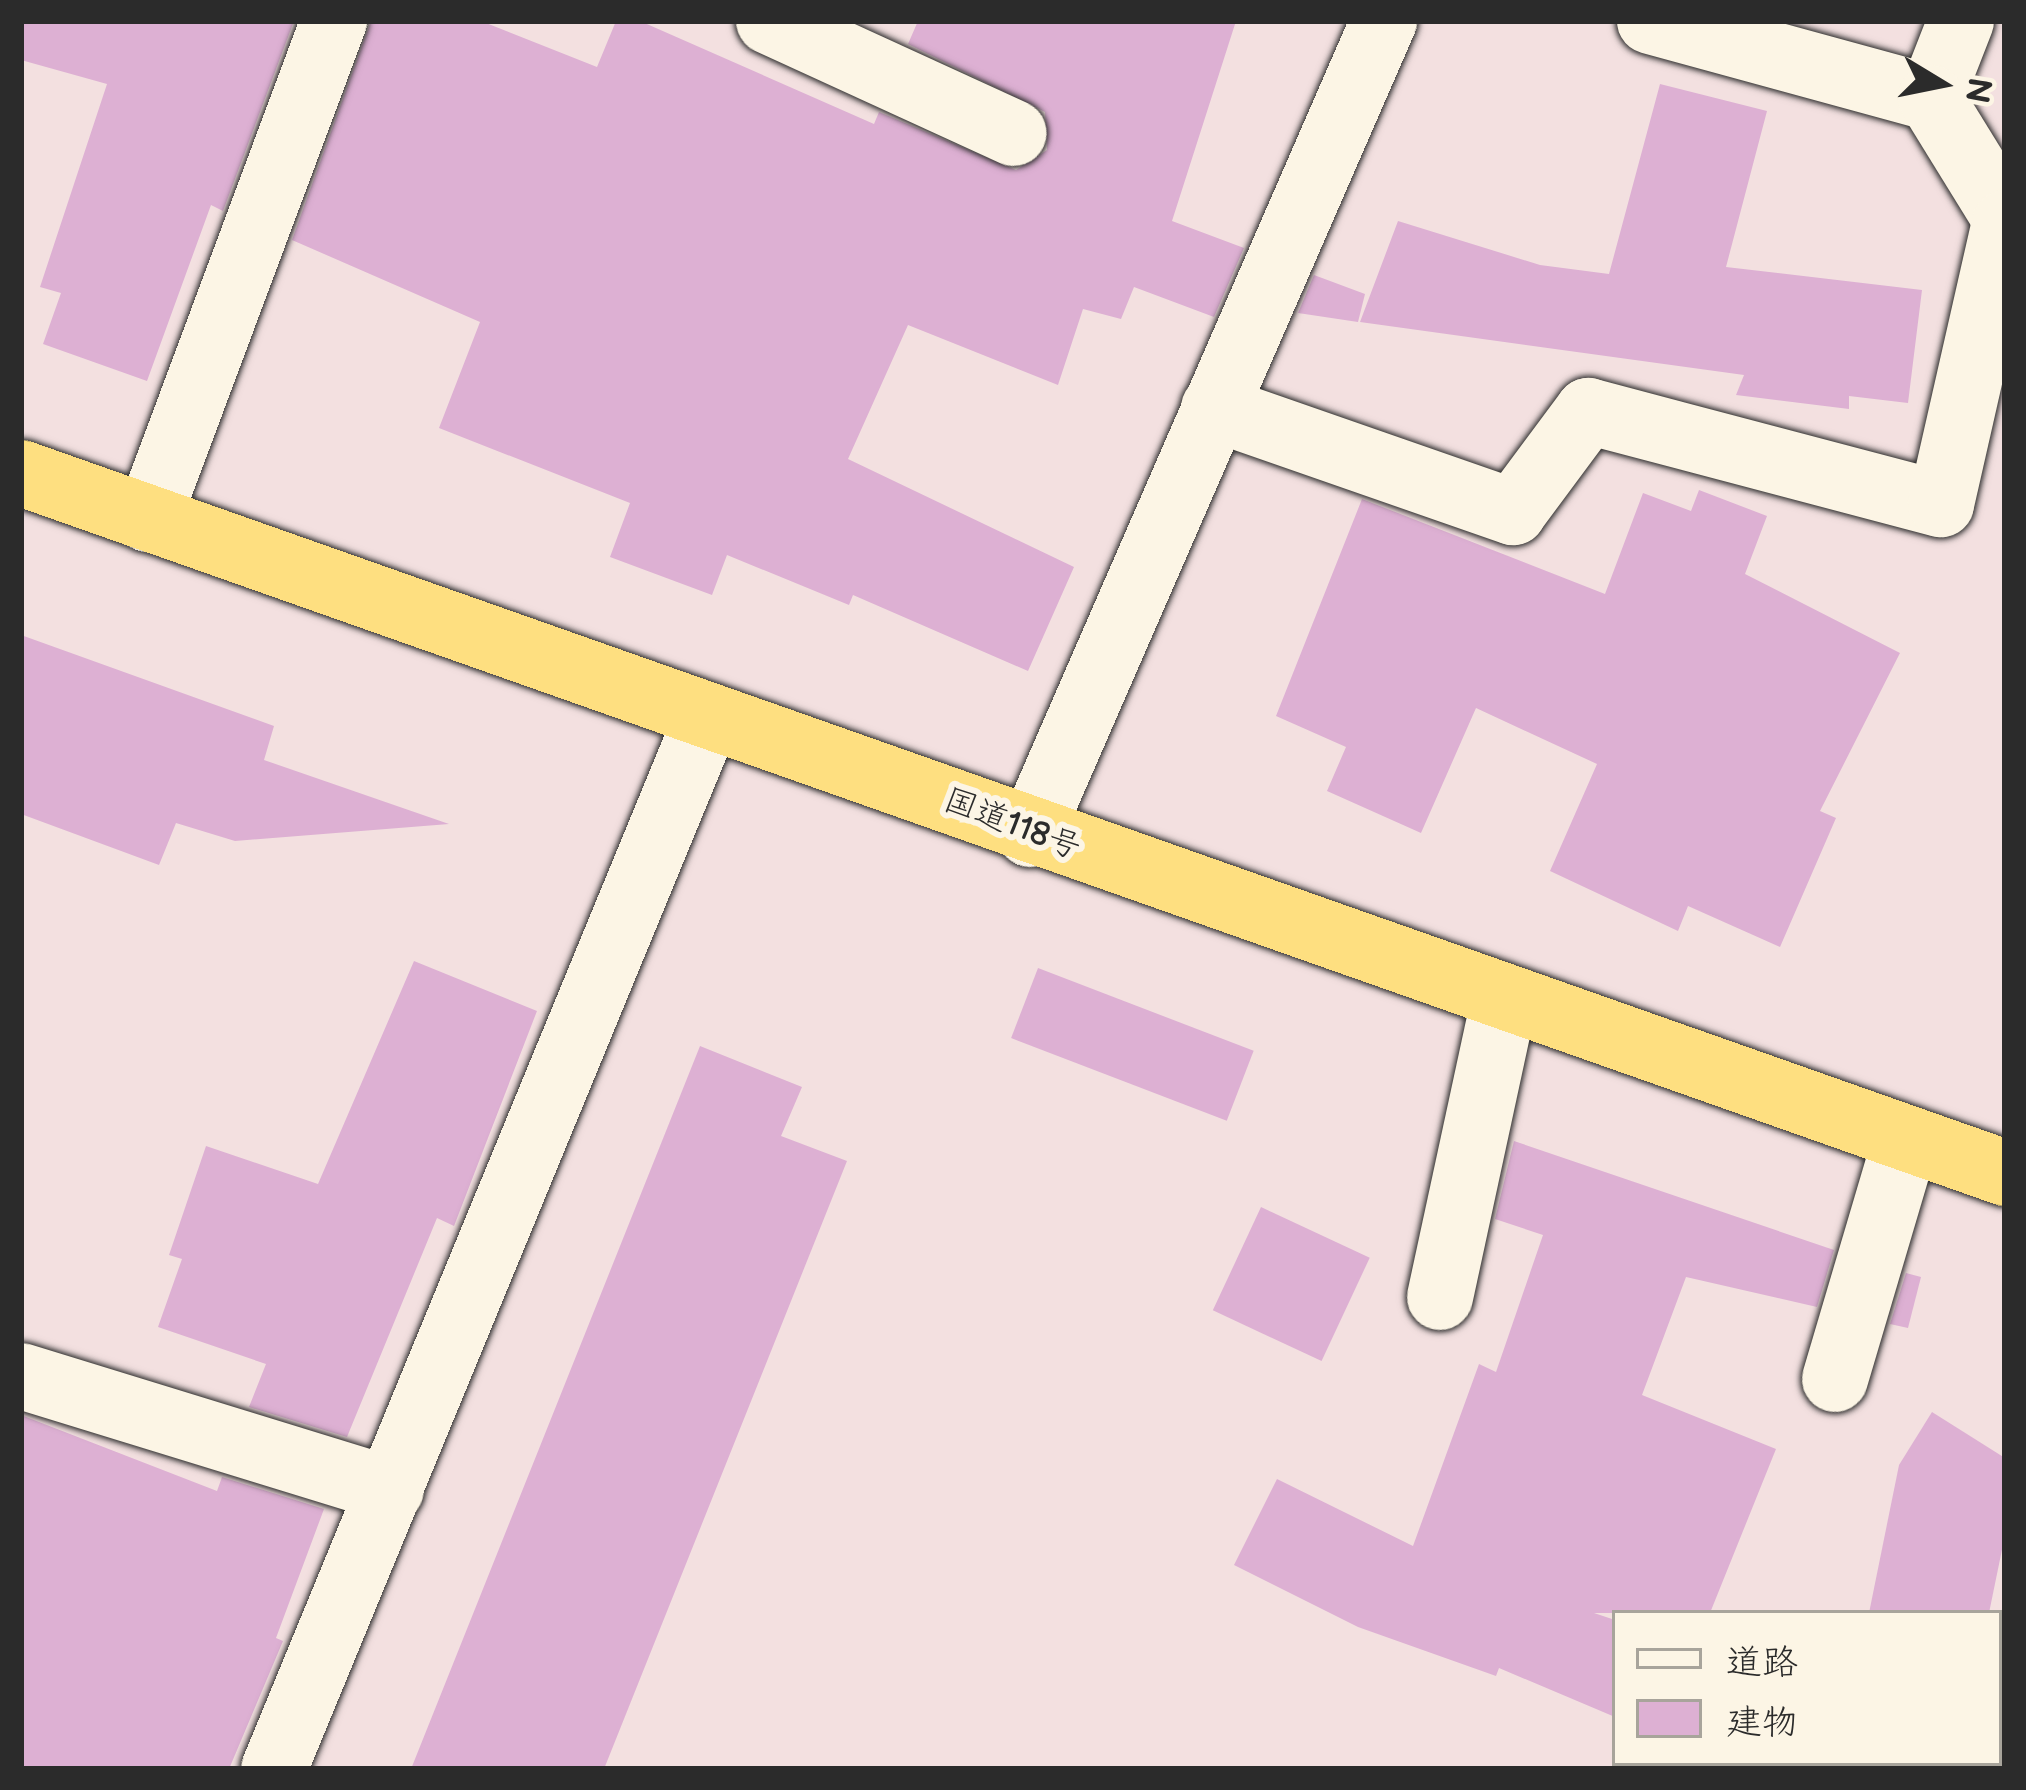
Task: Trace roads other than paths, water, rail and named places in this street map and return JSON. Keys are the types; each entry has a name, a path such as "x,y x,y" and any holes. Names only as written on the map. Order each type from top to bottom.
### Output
{"highway":[{"name":"国道118号","path":"21,473 1030,834 2005,1173"}],"street":[{"path":"148,519 334,21"},
{"path":"769,21 1014,133"},
{"path":"1030,834 1384,21"},
{"path":"1214,408 1513,512 1588,411 1941,504 2005,220 1931,98 1650,21"},
{"path":"1931,98 1961,21"},
{"path":"274,1769 708,716"},
{"path":"1440,1298 1504,1001"},
{"path":"1835,1378 1906,1139"},
{"path":"21,1376 392,1490"}]}
